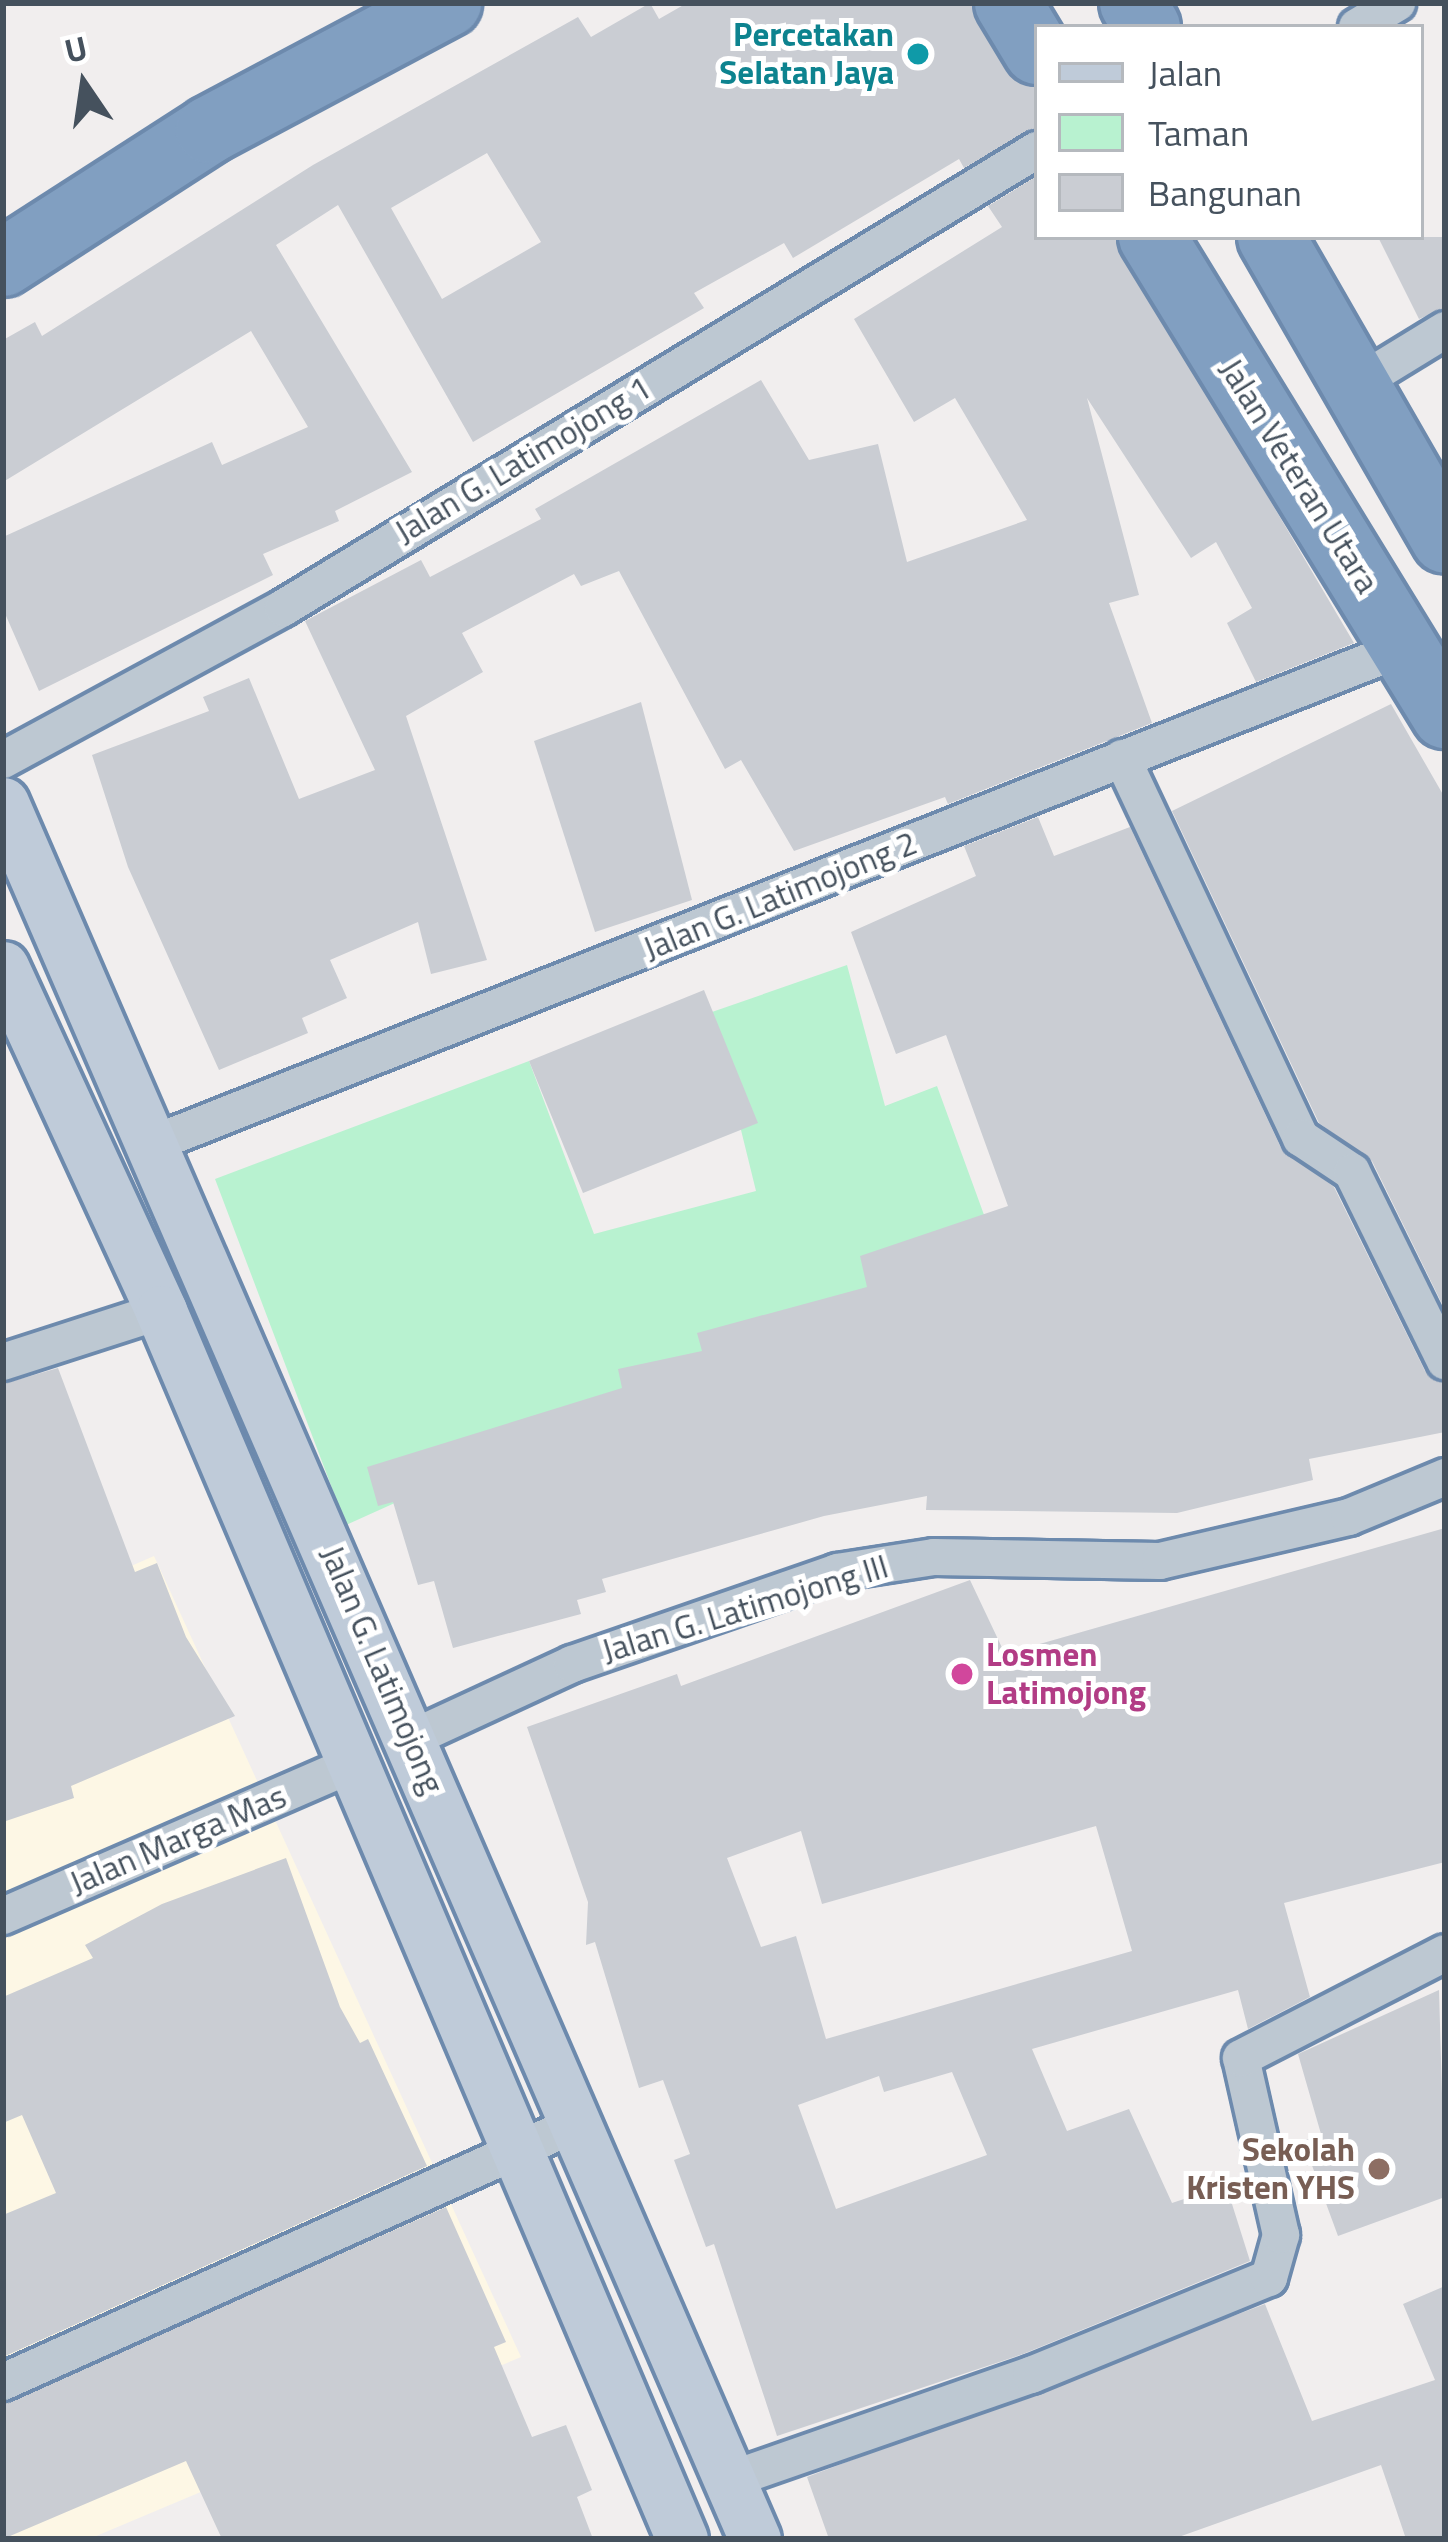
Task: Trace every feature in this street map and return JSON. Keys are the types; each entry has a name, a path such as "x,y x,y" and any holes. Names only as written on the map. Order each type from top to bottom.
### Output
{"highway":[{"path":"3,262 209,130 448,3"},
{"path":"1008,3 1034,45"},
{"name":"Jalan Veteran Utara","path":"1154,240 1445,716"},
{"path":"1273,240 1445,539"}],"main road":[{"name":"Jalan G. Latimojong","path":"3,803 155,1143 755,2539"},
{"name":"Jalan G. Latimojong","path":"3,967 161,1311 682,2539"},
{"path":"352,1764 410,1738"}],"street":[{"path":"1362,24 1397,3"},
{"name":"Jalan G. Latimojong 1","path":"3,760 283,608 1034,152"},
{"path":"1357,384 1445,330"},
{"name":"Jalan G. Latimojong 2","path":"155,1143 1405,646"},
{"path":"1122,758 1300,1138 1352,1172 1445,1360"},
{"path":"3,1362 161,1311"},
{"name":"Jalan G. Latimojong III","path":"410,1738 572,1664 837,1572 934,1557 1160,1561 1349,1517 1445,1477"},
{"name":"Jalan Marga Mas","path":"3,1916 352,1764"},
{"path":"732,2480 1031,2375 1269,2278 1281,2235 1241,2058 1445,1954"},
{"path":"3,2382 578,2123"}],"shaded area":[{"path":"154,1556 521,2357 89,2539 3,2539 3,1622"}],"green space":[{"path":"847,965 885,1106 937,1086 991,1234 346,1525 215,1179 529,1061 594,1234 756,1191 712,1012"}],"building":[{"path":"650,3 659,19 687,3 971,3 1006,71 1034,86 1034,130 964,168 959,159 793,258 784,243 694,293 704,308 473,442 338,205 276,245 412,472 335,511 339,521 263,554 273,575 39,691 3,609 3,537 212,442 222,465 308,427 251,331 3,482 3,340 35,322 42,336 313,165 578,17 591,37","holes":["487,153 541,242 442,299 391,208"]},
{"path":"1034,178 1034,240 1117,240 1354,643 1256,682 1227,623 1252,608 1216,542 1191,558 1087,398 1139,595 1109,603 1152,723 948,804 945,797 794,851 741,760 725,769 619,571 581,586 574,574 462,633 483,672 406,716 487,960 431,974 418,922 330,960 347,998 302,1018 308,1033 219,1070 128,867 92,755 209,711 203,697 249,678 299,799 375,770 305,621 421,560 430,577 541,519 535,509 761,380 809,460 878,444 907,562 1027,520 955,398 914,422 854,319 1002,227 988,206"},
{"path":"1445,237 1445,308 1419,319 1380,240"},
{"path":"641,702 692,900 595,932 534,741"},
{"path":"1391,704 1445,798 1445,1310 1372,1161 1319,1123 1172,811"},
{"path":"1038,817 1054,856 1130,827 1281,1148 1334,1187 1425,1371 1445,1383 1445,1432 1309,1459 1313,1480 1177,1513 926,1510 927,1496 824,1516 602,1579 606,1592 577,1600 581,1614 453,1648 434,1581 418,1585 393,1502 378,1506 367,1467 622,1388 618,1369 702,1351 697,1333 867,1287 860,1256 1008,1206 946,1035 896,1054 851,932 976,876 964,846"},
{"path":"704,990 758,1123 583,1193 529,1061"},
{"path":"58,1368 135,1572 157,1563 186,1637 235,1716 71,1786 74,1798 3,1822 3,1384"},
{"path":"1445,1528 1445,1862 1284,1903 1310,1997 1248,2029 1238,1990 1032,2049 1067,2131 1129,2109 1172,2203 1226,2185 1250,2261 1023,2354 777,2436 714,2244 706,2247 674,2160 690,2154 663,2080 639,2088 595,1942 586,1945 588,1902 527,1727 677,1674 681,1686 970,1580 1005,1654","holes":["1096,1826 1132,1951 826,2039 796,1936 761,1947 727,1858 801,1831 822,1904","952,2072 987,2155 836,2209 798,2105 879,2076 884,2092"]},
{"path":"286,1858 340,2007 360,2043 368,2039 427,2166 3,2357 3,2215 56,2193 22,2115 3,2123 3,1997 93,1958 85,1945 162,1904"},
{"path":"1439,1990 1445,2197 1338,2236 1303,2141 1321,2134 1298,2054"},
{"path":"446,2207 506,2342 494,2347 532,2437 566,2425 592,2490 577,2497 593,2539 222,2539 186,2461 3,2539 3,2404"},
{"path":"1445,2286 1445,2539 1406,2539 1381,2465 1173,2539 829,2539 807,2477 1265,2304 1312,2421 1435,2380 1403,2304"}],"place":[{"name":"Percetakan Selatan Jaya","path":"918,54"},
{"name":"Losmen Latimojong","path":"962,1674"},
{"name":"Sekolah Kristen YHS","path":"1379,2169"}]}
